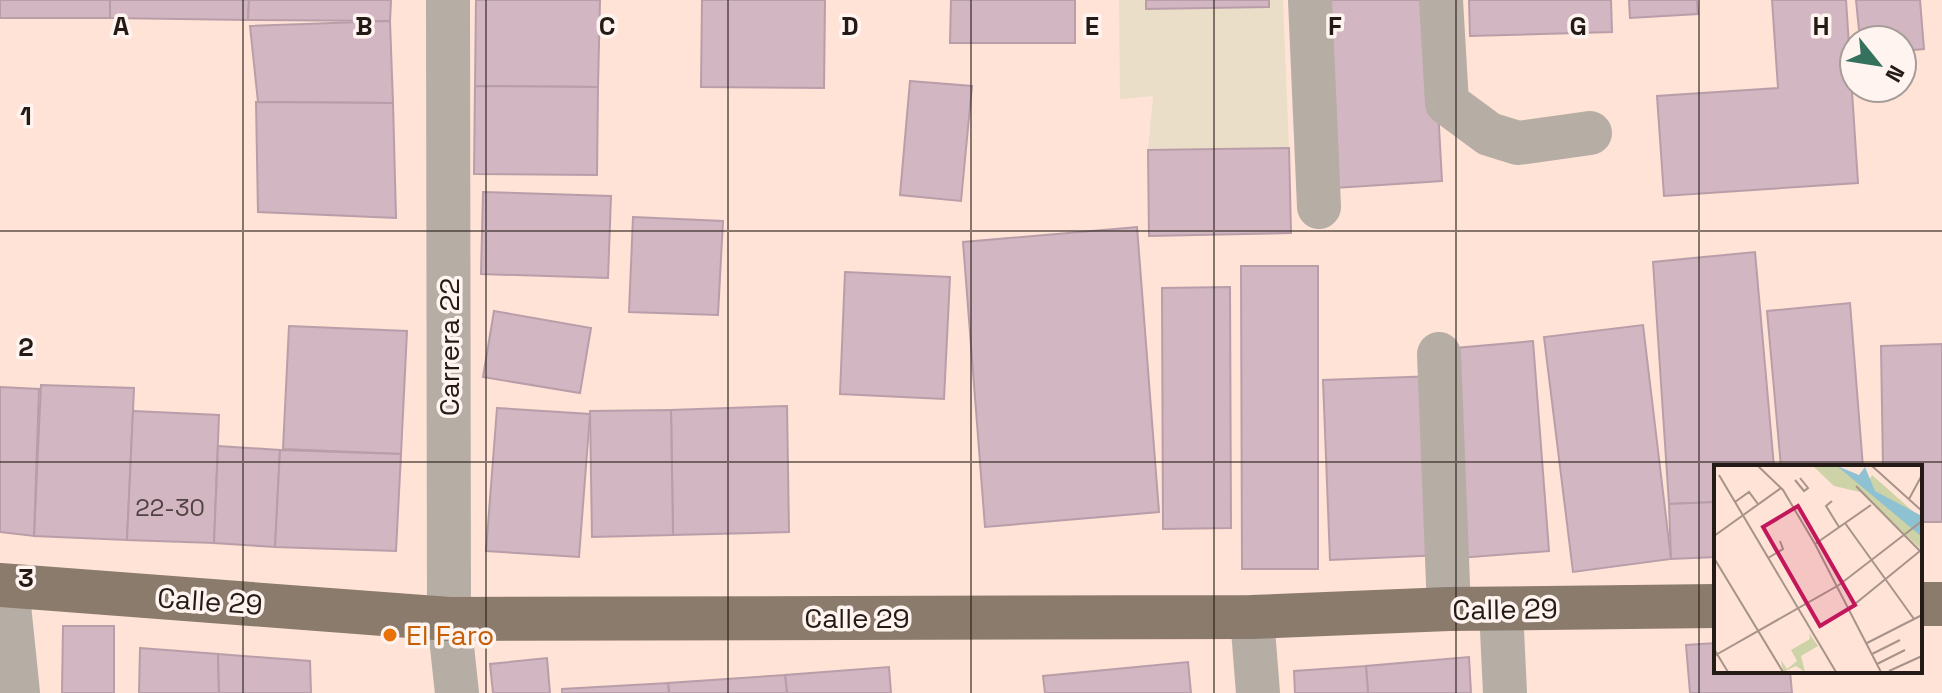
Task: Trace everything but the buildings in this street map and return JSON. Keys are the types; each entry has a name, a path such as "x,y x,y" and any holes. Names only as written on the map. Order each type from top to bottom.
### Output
{"main road":[{"name":"Calle 29","path":"3,586 449,619 1252,617 1449,609 1714,606"}],"street":[{"name":"Carrera 22","path":"448,0 449,619 457,693"},
{"path":"1310,0 1319,207"},
{"path":"1441,0 1447,103 1489,134 1518,143 1590,133"},
{"path":"1439,354 1449,609"},
{"path":"3,586 18,693"},
{"path":"1501,609 1505,693"},
{"path":"1252,617 1258,693"}],"shaded area":[{"path":"1119,0 1283,0 1289,148 1148,150 1153,96 1120,99"}],"place":[{"name":"El Faro","path":"390,635"}]}
